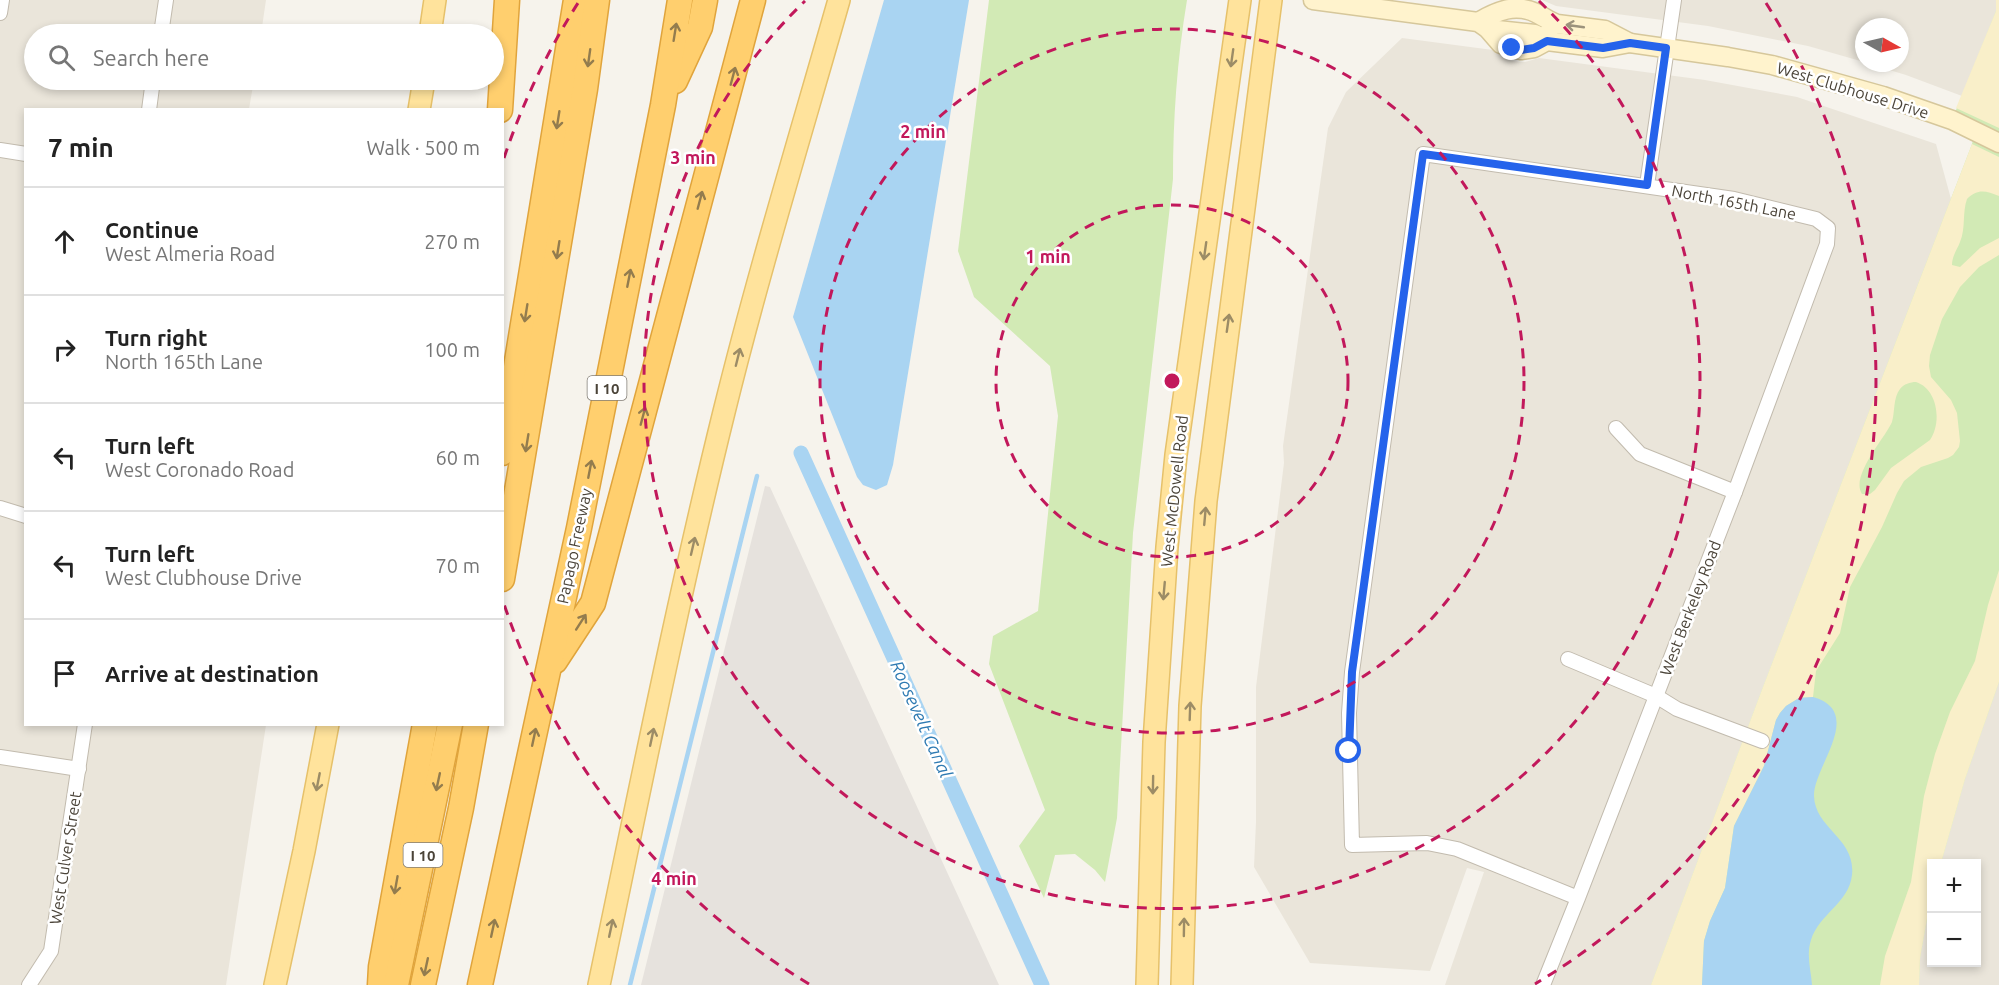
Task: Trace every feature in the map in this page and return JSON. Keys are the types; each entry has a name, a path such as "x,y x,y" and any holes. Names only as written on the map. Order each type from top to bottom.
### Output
{"highway":[{"path":"504,47 507,0"},
{"path":"504,441 576,0"},
{"path":"504,567 583,100 597,0"},
{"name":"I 10","path":"663,105 680,0"},
{"path":"663,105 700,27 705,0"},
{"path":"549,671 593,603 753,0"},
{"path":"500,108 501,90"},
{"name":"Papago Freeway","path":"480,985 549,671 663,105"},
{"path":"380,985 381,967 425,726"},
{"name":"I 10","path":"396,985 450,726"},
{"path":"423,985 476,726"}],"main road":[{"path":"431,24 435,0"},
{"path":"599,985 687,572 724,414 773,229 839,0"},
{"name":"West McDowell Road","path":"1147,985 1154,742 1168,535 1176,455 1240,0"},
{"name":"West McDowell Road","path":"1182,985 1190,706 1206,501 1271,0"},
{"path":"419,108 422,90"},
{"path":"275,985 328,726"}],"street":[{"path":"0,13 2,0"},
{"path":"162,24 166,0"},
{"name":"West Clubhouse Drive","path":"1313,0 1535,34 1547,41 1603,48 1630,43 1761,63 1848,85 1952,120 1999,143"},
{"path":"1647,185 1674,0"},
{"name":"West Clubhouse Drive","path":"1483,25 1492,14 1512,8 1535,12 1550,22 1605,30 1630,43"},
{"path":"1547,41 1550,22"},
{"path":"149,108 152,90"},
{"path":"0,150 24,154"},
{"name":"North 165th Lane","path":"1578,898 1457,849 1427,843 1352,845 1349,723 1352,672 1423,154 1647,185 1756,204 1816,219 1828,228"},
{"name":"West Berkeley Road","path":"1543,985 1735,492 1827,244 1828,228"},
{"path":"1616,428 1640,454 1735,492"},
{"path":"0,508 24,515"},
{"path":"1568,659 1656,696 1677,709 1762,741"},
{"name":"West Culver Street","path":"29,985 51,951 85,726"},
{"path":"0,757 79,769"}],"shaded area":[{"path":"0,0 266,0 262,24 24,24 24,90 252,90 249,108 24,108 24,726 266,726 226,985 0,985"},
{"path":"1542,0 1996,0 1996,11 1962,96 1896,72 1909,72 1909,18 1855,18 1855,59 1808,46 1708,26 1556,6"},
{"path":"1402,38 1493,50 1511,61 1525,62 1539,58 1705,80 1797,97 1936,144 1951,199 1651,985 1445,985 1484,872 1467,868 1430,971 1310,963 1254,867 1256,687 1284,463 1283,446 1328,128 1346,92"},
{"path":"765,486 770,487 999,985 641,985"},
{"path":"1999,682 1999,985 1919,985 1920,958 1927,919 1927,967 1981,967 1981,859 1942,859 1965,779"}],"green space":[{"path":"989,0 1187,0 1176,90 1173,179 1133,533 1117,818 1105,882 1095,870 1075,854 1055,855 1044,898 1019,846 1045,810 989,664 993,636 1038,611 1058,416 1050,366 974,297 958,251"},
{"path":"1996,0 1999,0 1999,682 1965,779 1942,859 1927,859 1927,919 1920,958 1919,985 1651,985 1972,144 1975,131 1952,120 1996,11"}],"sand":[{"path":"1996,0 1999,0 1999,128 1956,108 1996,11"},
{"path":"1972,144 1999,157 1999,196 1982,192 1975,193 1967,199 1962,237 1952,265 1960,267 1980,248 1999,238 1999,255 1979,267 1960,287 1942,319 1930,355 1929,366 1931,377 1951,400 1957,413 1959,447 1953,455 1921,467 1904,481 1850,587 1840,633 1816,671 1813,697 1799,698 1786,706 1776,720 1764,766 1734,826 1725,888 1704,941 1702,985 1651,985","holes":["1916,382 1929,392 1936,407 1934,433 1930,440 1891,468 1875,490 1870,494 1862,494 1860,486 1864,468 1892,422 1898,393 1909,383"]},
{"path":"1999,570 1999,682 1965,779 1942,859 1927,859 1927,919 1920,958 1919,985 1880,985 1885,956 1911,882 1924,796 1935,754 1950,712 1975,661"}],"water":[{"path":"884,0 969,0 893,465 887,485 876,490 863,485 857,477 793,317"},
{"path":"1813,697 1828,704 1835,715 1836,727 1833,741 1816,784 1814,796 1816,807 1848,852 1852,862 1852,875 1850,885 1840,901 1820,923 1811,940 1809,957 1812,985 1702,985 1704,941 1725,888 1734,826 1764,766 1776,720 1780,713 1799,698"}],"waterway":[{"name":"Roosevelt Canal","path":"801,453 1042,985"},
{"path":"630,985 757,476"}],"route":[{"path":"1349,751 1352,672 1423,154 1647,185 1666,48 1630,43 1603,48 1547,41 1534,48 1521,50 1512,48"}]}
